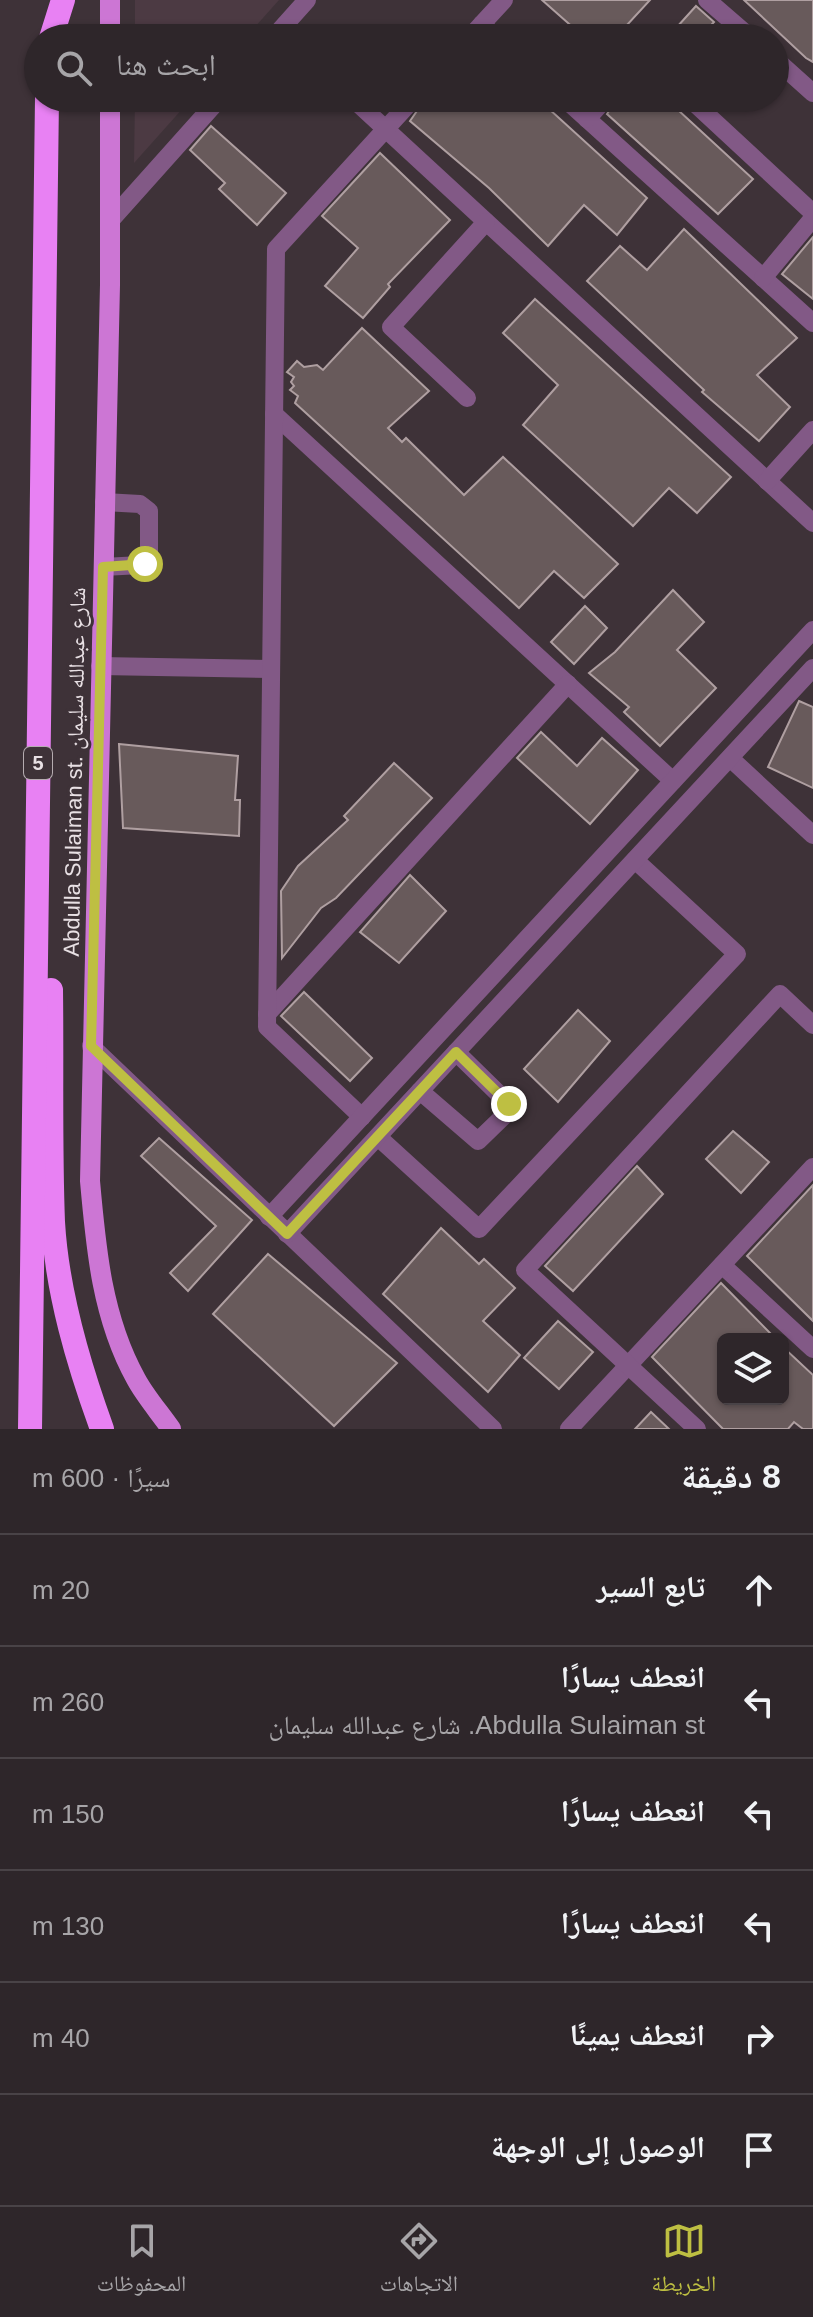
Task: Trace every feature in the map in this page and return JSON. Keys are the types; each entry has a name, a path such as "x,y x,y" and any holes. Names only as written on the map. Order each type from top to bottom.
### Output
{"highway":[{"path":"48,0 49,24"},
{"path":"54,24 63,0"},
{"name":"5","path":"30,1429 47,112"},
{"path":"36,860 51,977 53,1224 66,1308 84,1381 102,1429"}],"main road":[{"path":"110,0 110,24"},
{"name":"Abdulla Sulaiman st. شارع عبدالله سليمان","path":"110,112 90,1181 96,1256 113,1326 136,1379 171,1429"}],"street":[{"path":"289,24 307,0"},
{"path":"482,24 504,0"},
{"path":"707,0 735,24"},
{"path":"789,72 813,93"},
{"path":"110,221 207,112"},
{"path":"367,112 813,523"},
{"path":"362,1117 267,1027 276,249 401,112"},
{"path":"579,112 813,323"},
{"path":"587,119 593,112"},
{"path":"704,112 813,215 763,278"},
{"path":"467,398 391,327 486,222"},
{"path":"274,414 673,781"},
{"path":"767,481 813,430"},
{"path":"103,567 141,565 149,561 149,511 140,504 104,502"},
{"path":"269,1217 813,630"},
{"path":"100,666 271,669"},
{"path":"287,1234 813,668"},
{"path":"267,1014 568,684"},
{"path":"730,758 813,835"},
{"path":"378,1137 479,1229 737,954 635,860"},
{"path":"697,1429 525,1270 780,994 813,1025"},
{"path":"91,1046 493,1429"},
{"path":"420,1091 478,1141 507,1113 509,1104 456,1052"},
{"path":"569,1429 813,1167"},
{"path":"722,1265 813,1349"}],"shaded area":[{"path":"135,0 279,0 258,24 135,24"},
{"path":"135,112 180,112 134,163"}],"building":[{"path":"542,0 650,0 628,24 569,24"},
{"path":"744,0 813,0 813,62 789,42 789,24 770,24"},
{"path":"696,6 714,22 712,24 680,24"},
{"path":"416,112 552,112 647,198 617,235 584,205 548,246 489,188 410,121"},
{"path":"680,112 753,179 718,214 607,114"},
{"path":"211,126 286,193 257,225 219,189 225,183 190,150"},
{"path":"380,153 450,220 388,284 390,287 363,318 325,286 358,248 322,216"},
{"path":"684,229 797,338 757,375 790,407 759,441 702,392 704,390 587,281 620,246 647,270"},
{"path":"813,237 813,299 782,274"},
{"path":"535,299 731,477 697,513 669,488 633,526 523,425 558,385 503,333"},
{"path":"362,328 429,391 388,428 402,442 406,438 464,495 503,457 618,564 584,598 554,571 519,608 295,403 298,396 290,390 294,386 291,382 294,377 287,372 297,361 304,367 317,365 323,370"},
{"path":"673,590 704,622 677,650 716,688 660,746 624,712 629,707 589,673 615,652"},
{"path":"585,606 607,628 574,664 551,642"},
{"path":"799,701 813,707 813,788 768,767"},
{"path":"541,732 577,766 602,738 638,770 590,824 517,758"},
{"path":"119,744 238,756 235,800 240,800 239,836 123,828"},
{"path":"394,763 432,798 336,898 321,908 282,958 281,891 298,866 348,820 344,816"},
{"path":"410,875 446,911 399,963 360,932"},
{"path":"304,992 372,1058 350,1081 281,1016"},
{"path":"578,1010 610,1041 558,1102 524,1069"},
{"path":"733,1131 769,1162 741,1193 706,1159"},
{"path":"159,1138 252,1220 188,1291 170,1273 216,1226 141,1156"},
{"path":"637,1166 663,1194 573,1291 545,1266"},
{"path":"813,1185 813,1321 747,1256"},
{"path":"441,1228 479,1264 484,1259 515,1288 483,1321 520,1355 488,1392 383,1294"},
{"path":"268,1254 397,1363 334,1426 213,1314"},
{"path":"721,1283 770,1333 717,1333 717,1405 789,1405 789,1353 813,1375 813,1429 803,1429 794,1422 788,1429 723,1429 652,1357"},
{"path":"558,1321 593,1352 559,1389 524,1358"},
{"path":"651,1412 669,1429 635,1429"}],"route":[{"path":"145,564 103,567 91,1046 287,1234 456,1052 509,1104"}]}
